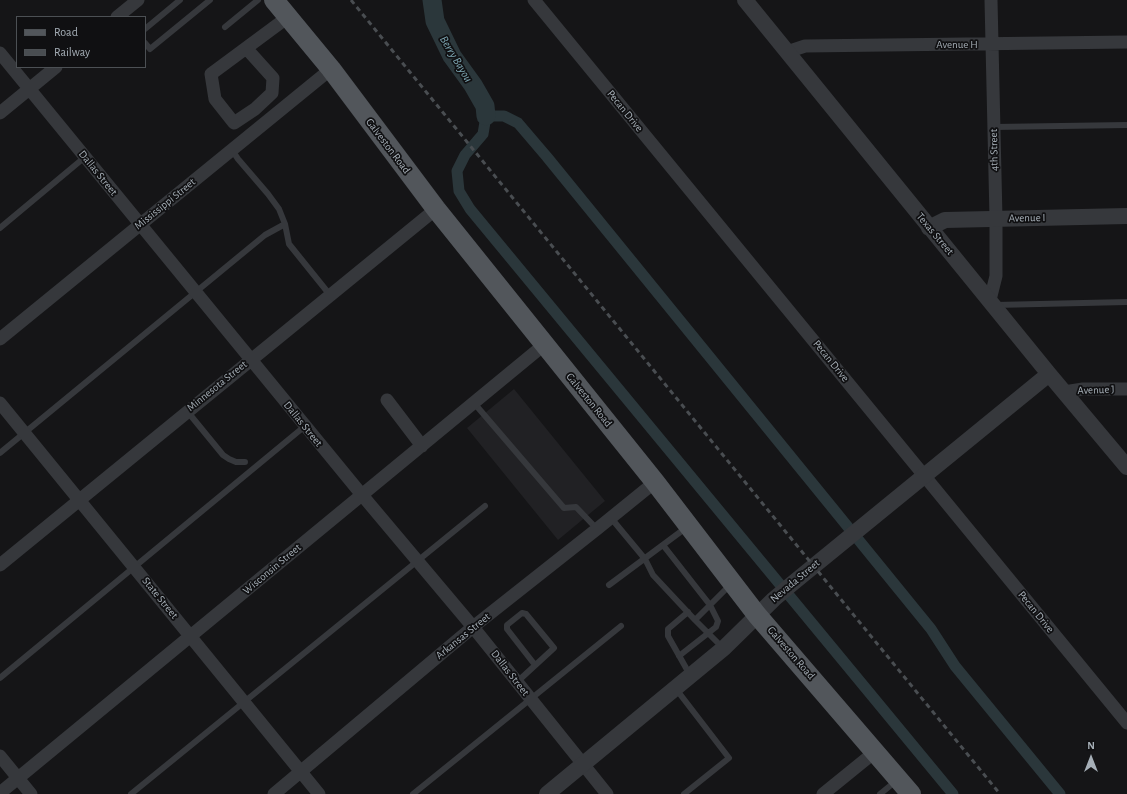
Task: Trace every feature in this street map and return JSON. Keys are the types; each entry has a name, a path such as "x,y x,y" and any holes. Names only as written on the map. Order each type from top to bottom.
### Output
{"main road":[{"name":"Galveston Road","path":"274,0 331,69 436,209 655,482 757,615 876,751 905,787"}],"street":[{"path":"120,16 138,0"},
{"name":"Pecan Drive","path":"534,0 1127,723"},
{"name":"Texas Street","path":"745,0 929,228 992,302 1049,374 1127,467"},
{"name":"4th Street","path":"991,0 996,218 996,276 992,302"},
{"path":"272,93 255,108 234,123 215,99 211,74 288,17"},
{"name":"Avenue H","path":"787,52 805,46 992,45 1127,42"},
{"path":"246,48 273,78 272,93 282,109"},
{"name":"Dallas Street","path":"0,53 305,426 473,627 607,794"},
{"path":"0,113 55,68"},
{"name":"Mississippi Street","path":"0,339 331,69"},
{"name":"Minnesota Street","path":"0,565 436,209"},
{"name":"Avenue I","path":"929,228 945,220 1127,216"},
{"name":"Wisconsin Street","path":"0,793 545,344"},
{"name":"Nevada Street","path":"547,794 724,648 757,615 793,583 1049,374"},
{"name":"Avenue J","path":"1064,392 1083,389 1127,389"},
{"path":"387,400 422,446"},
{"name":"State Street","path":"0,403 319,794"},
{"name":"Arkansas Street","path":"274,794 473,627 655,482"},
{"path":"823,794 876,751"},
{"path":"0,756 31,794"}],"lane":[{"path":"146,29 180,0"},
{"path":"146,44 150,49 210,0"},
{"path":"225,27 258,0"},
{"path":"994,127 1127,125"},
{"path":"232,150 275,204 285,224 289,244 330,295"},
{"path":"0,228 85,157"},
{"path":"0,453 265,235 285,224"},
{"path":"992,302 1127,302"},
{"path":"474,403 564,508 576,508 597,529"},
{"path":"187,411 223,455 229,460 245,462"},
{"path":"0,678 305,426"},
{"path":"131,794 485,506"},
{"path":"611,518 644,559 653,575 708,634 724,648"},
{"path":"609,585 689,526"},
{"path":"663,545 710,605 718,621 716,627 679,656"},
{"path":"695,620 732,582"},
{"path":"688,612 668,629 668,636 690,676"},
{"path":"517,682 554,648 526,614 522,613 507,625 507,629 535,664"},
{"path":"413,794 621,626"},
{"path":"676,688 728,758 684,794"},
{"path":"880,794 905,787"}],"shaded area":[{"path":"514,389 605,501 558,540 467,428"}],"waterway":[{"name":"Berry Bayou","path":"432,0 435,21 452,56 473,85 485,106 486,116"},
{"path":"953,794 470,209 459,191 457,171 465,155 483,134 486,116 504,116 518,123 547,157 931,629 955,666 1060,794"}],"railway":[{"path":"351,0 1000,794"}]}
